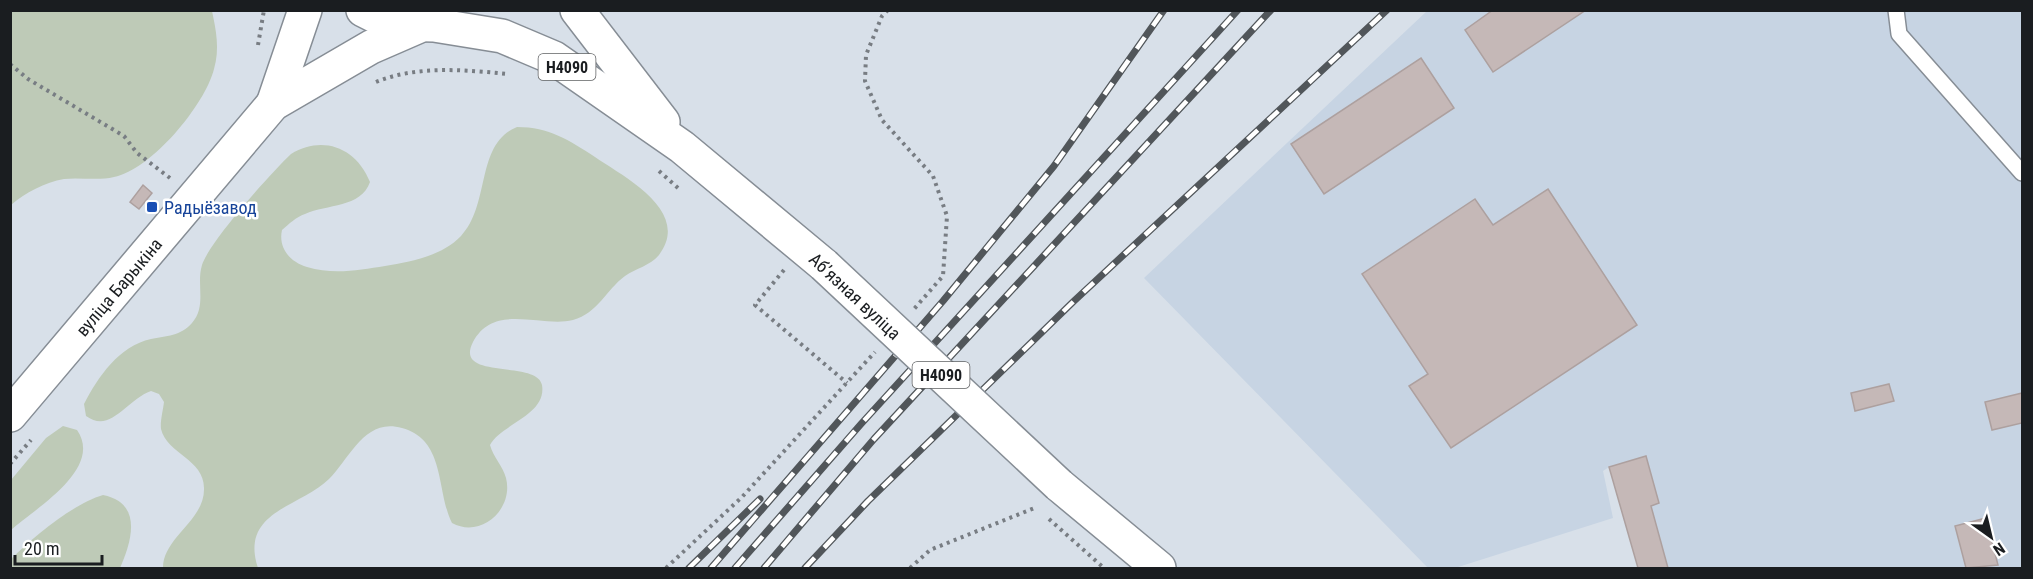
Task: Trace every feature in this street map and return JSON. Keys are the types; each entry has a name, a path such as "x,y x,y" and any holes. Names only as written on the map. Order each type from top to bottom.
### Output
{"main road":[{"name":"вуліца Барыкіна","path":"273,104 305,10"},
{"name":"Абʼязная вуліца","path":"363,10 391,24 502,36 554,58 682,147 824,265 1050,495 1159,568"},
{"path":"426,26 467,10"},
{"name":"Абʼязная вуліца","path":"577,10 682,147"},
{"name":"вуліца Барыкіна","path":"10,415 273,104 371,46 426,26"}],"lane":[{"path":"1896,10 1899,34 2022,173"}],"path":[{"path":"256,53 264,10"},
{"path":"10,64 28,79 124,136 137,153 174,181"},
{"path":"371,85 382,80 430,71 476,71 518,75"},
{"path":"656,170 683,192"},
{"path":"775,263 792,275"},
{"path":"785,270 755,305 847,383"},
{"path":"910,568 930,550 1050,495"},
{"path":"1047,515 1053,525 1104,568"}],"shaded area":[{"path":"1427,11 2022,11 2022,568 1638,568 1609,467 1603,471 1613,518 1455,568 1428,568 1144,278"}],"green space":[{"path":"11,10 212,11 216,32 216,62 209,84 188,117 160,149 144,162 129,172 114,177 64,179 43,185 11,205"},
{"path":"517,127 539,129 567,140 637,185 661,210 667,224 667,239 655,259 625,276 582,317 560,322 505,320 493,323 482,330 473,342 470,354 475,362 485,366 526,373 537,377 542,385 542,395 538,404 531,412 503,431 490,445 506,478 505,500 500,510 484,524 474,527 463,527 452,523 433,455 426,443 416,434 389,426 378,428 368,434 329,479 265,522 257,534 254,549 258,568 163,568 170,547 203,500 202,478 192,463 165,438 161,429 164,402 159,394 151,391 142,395 119,414 103,421 86,416 84,404 103,373 129,348 151,339 178,333 192,323 199,310 200,273 207,254 242,208 291,154 314,145 326,145 347,153 364,170 370,182 359,197 302,215 282,230 281,237 287,253 301,265 327,271 356,270 415,260 445,249 461,236 476,208 495,147 504,135"},
{"path":"63,426 77,430 83,445 81,459 74,473 63,487 11,530 11,480 46,438"},
{"path":"103,495 116,499 129,514 130,535 120,568 11,568 11,559 42,531 67,513"}],"building":[{"path":"1493,10 1586,10 1493,72 1465,30"},
{"path":"1421,58 1454,108 1324,194 1291,144"},
{"path":"143,185 152,193 139,209 130,202"},
{"path":"1548,189 1637,325 1451,448 1409,386 1428,374 1362,274 1475,199 1493,225"},
{"path":"1889,384 1894,401 1855,411 1851,393"},
{"path":"2022,393 2022,423 1992,430 1985,402"},
{"path":"1646,456 1659,503 1651,506 1668,568 1638,568 1609,467"},
{"path":"1986,518 1998,565 1966,568 1955,526"}],"railway":[{"path":"711,568 943,301 1054,166 1164,10"},
{"path":"735,568 861,424 1238,10"},
{"path":"764,568 874,439 1271,10"},
{"path":"805,568 868,501 1074,301 1387,10"},
{"path":"689,568 760,499"}],"place":[{"name":"Радыёзавод","path":"152,207"}]}
